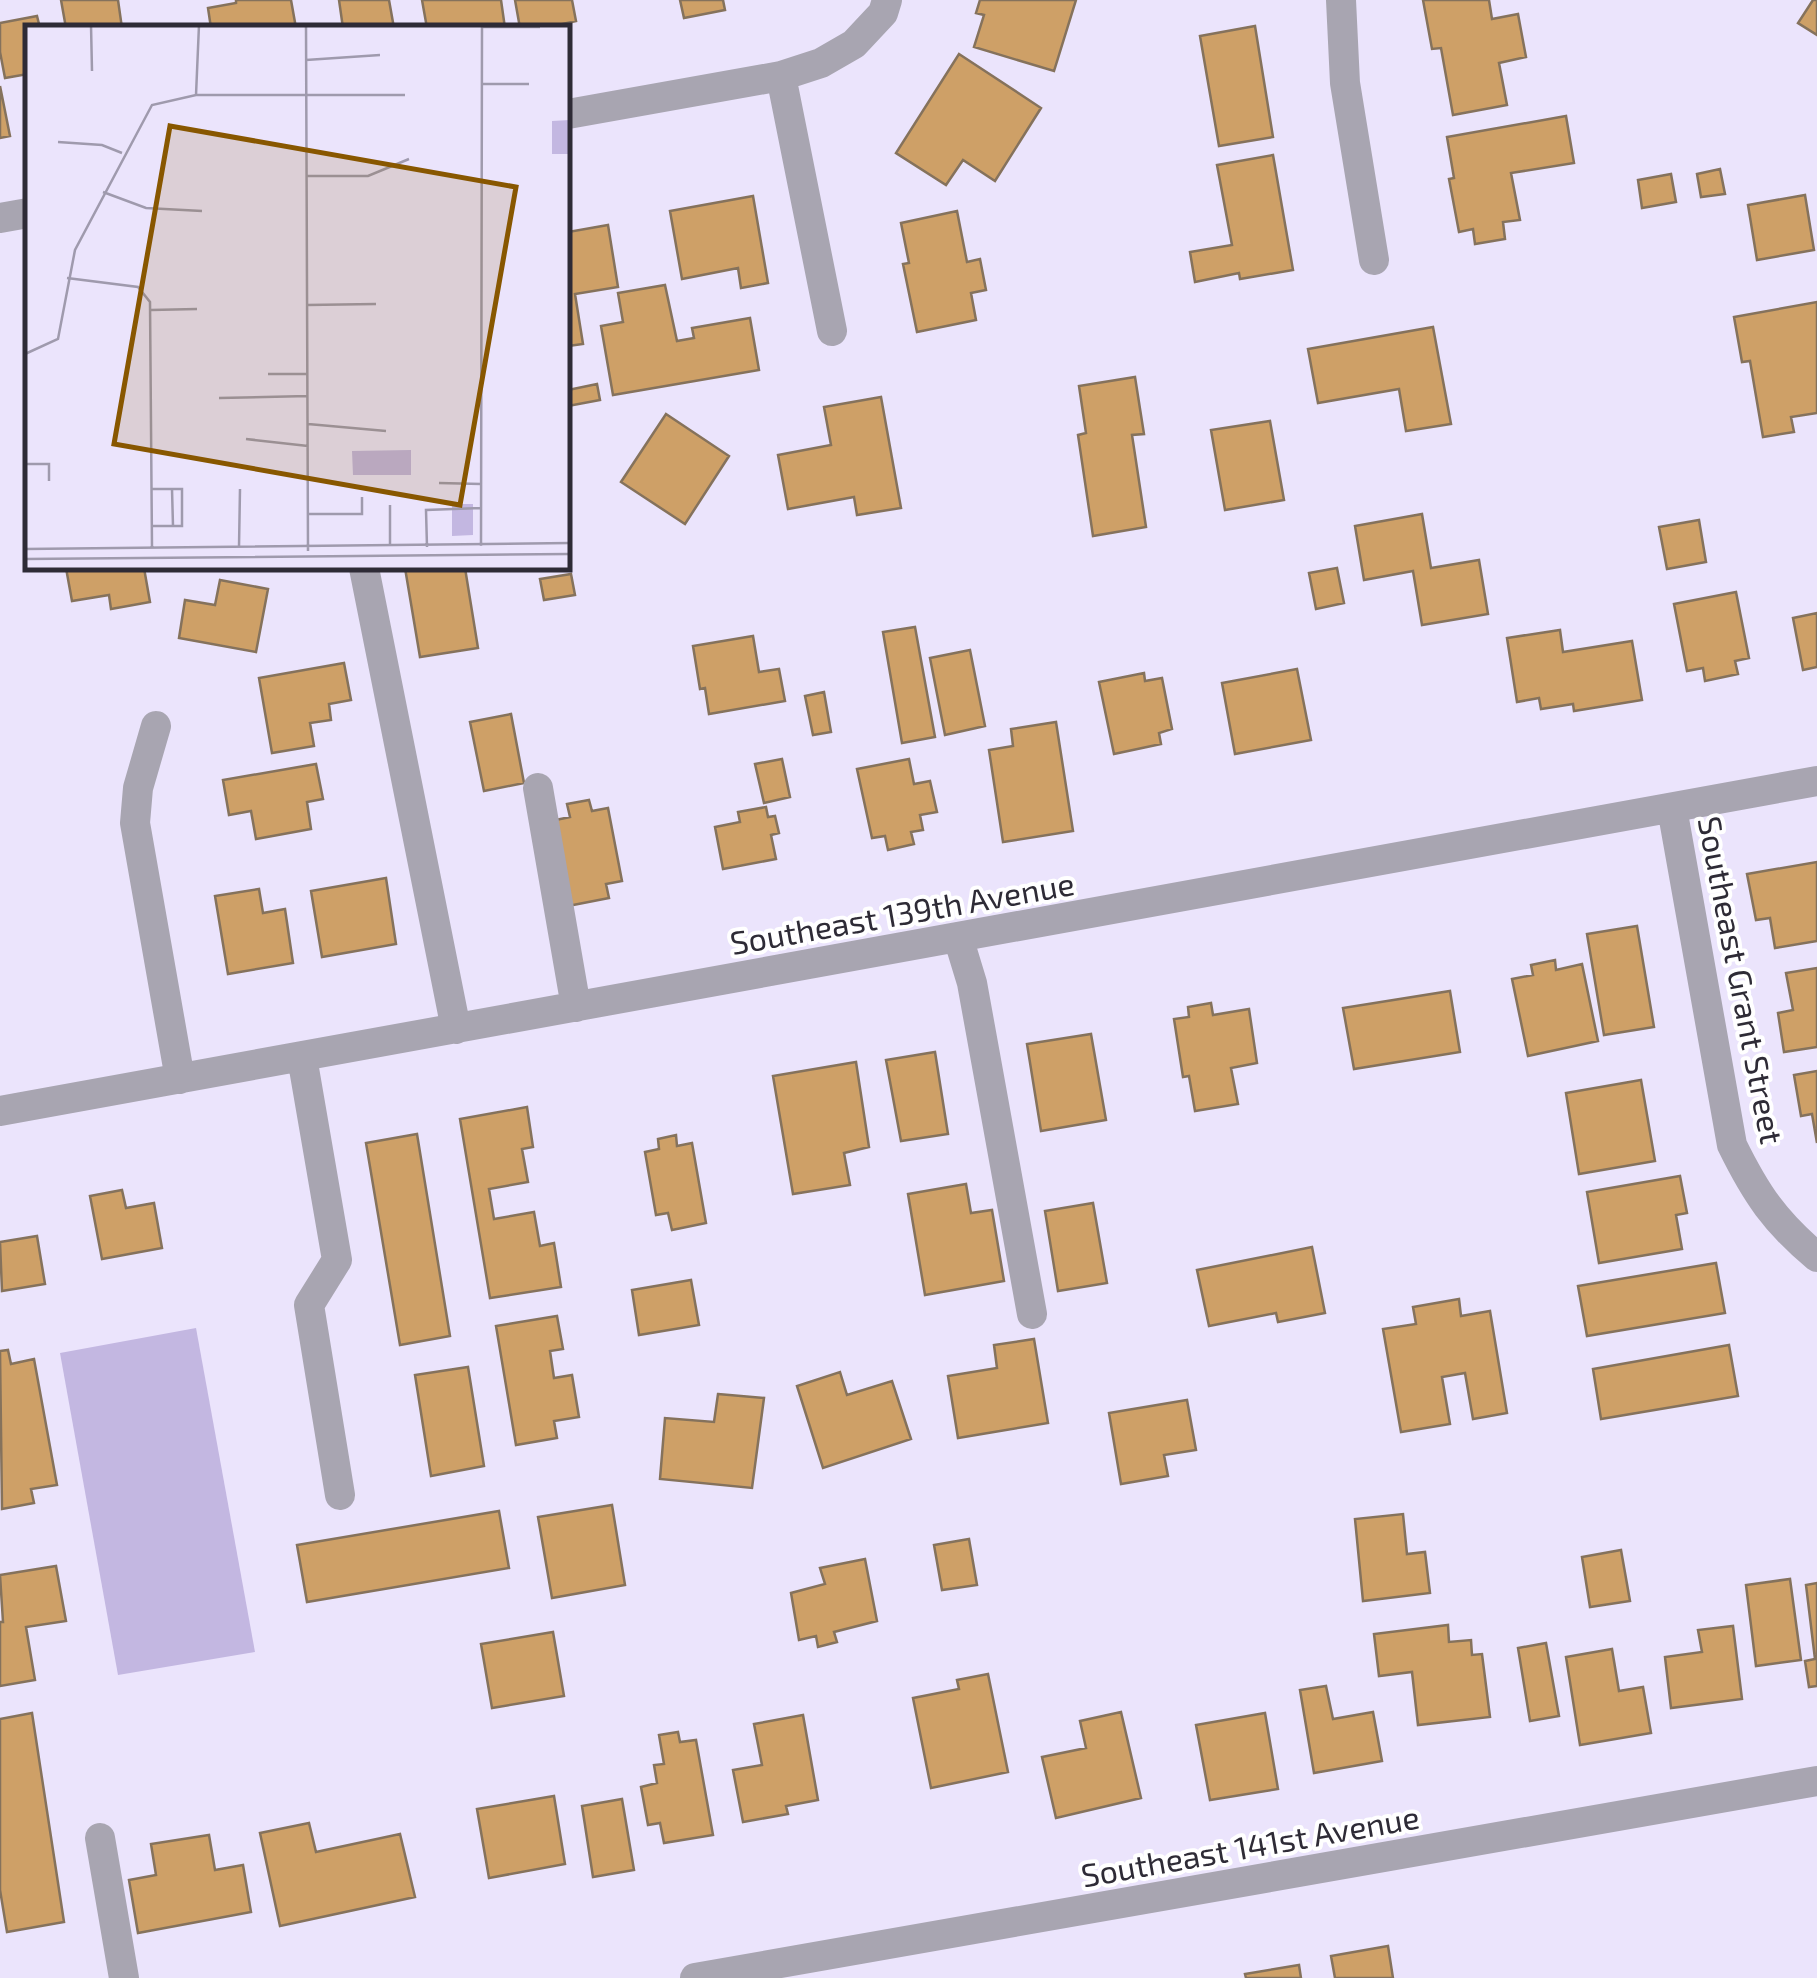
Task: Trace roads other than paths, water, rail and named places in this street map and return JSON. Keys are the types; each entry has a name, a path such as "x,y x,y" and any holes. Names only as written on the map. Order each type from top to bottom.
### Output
{"street":[{"path":"570,114 781,76 821,63 854,44 883,13 887,0"},
{"path":"1341,0 1344,83 1374,260"},
{"path":"781,76 832,331"},
{"path":"0,218 25,214"},
{"path":"364,570 456,1029"},
{"path":"156,726 138,788 135,823 180,1078"},
{"name":"Southeast 139th Avenue","path":"0,1111 1817,782"},
{"path":"538,788 576,1007"},
{"name":"Southeast Grant Street","path":"1672,808 1732,1144 1755,1192 1783,1230 1817,1258"},
{"path":"958,938 972,983 1032,1314"},
{"path":"302,1056 338,1260 309,1305 340,1494"},
{"name":"Southeast 141st Avenue","path":"695,1978 1817,1780"},
{"path":"100,1838 124,1978"}]}
